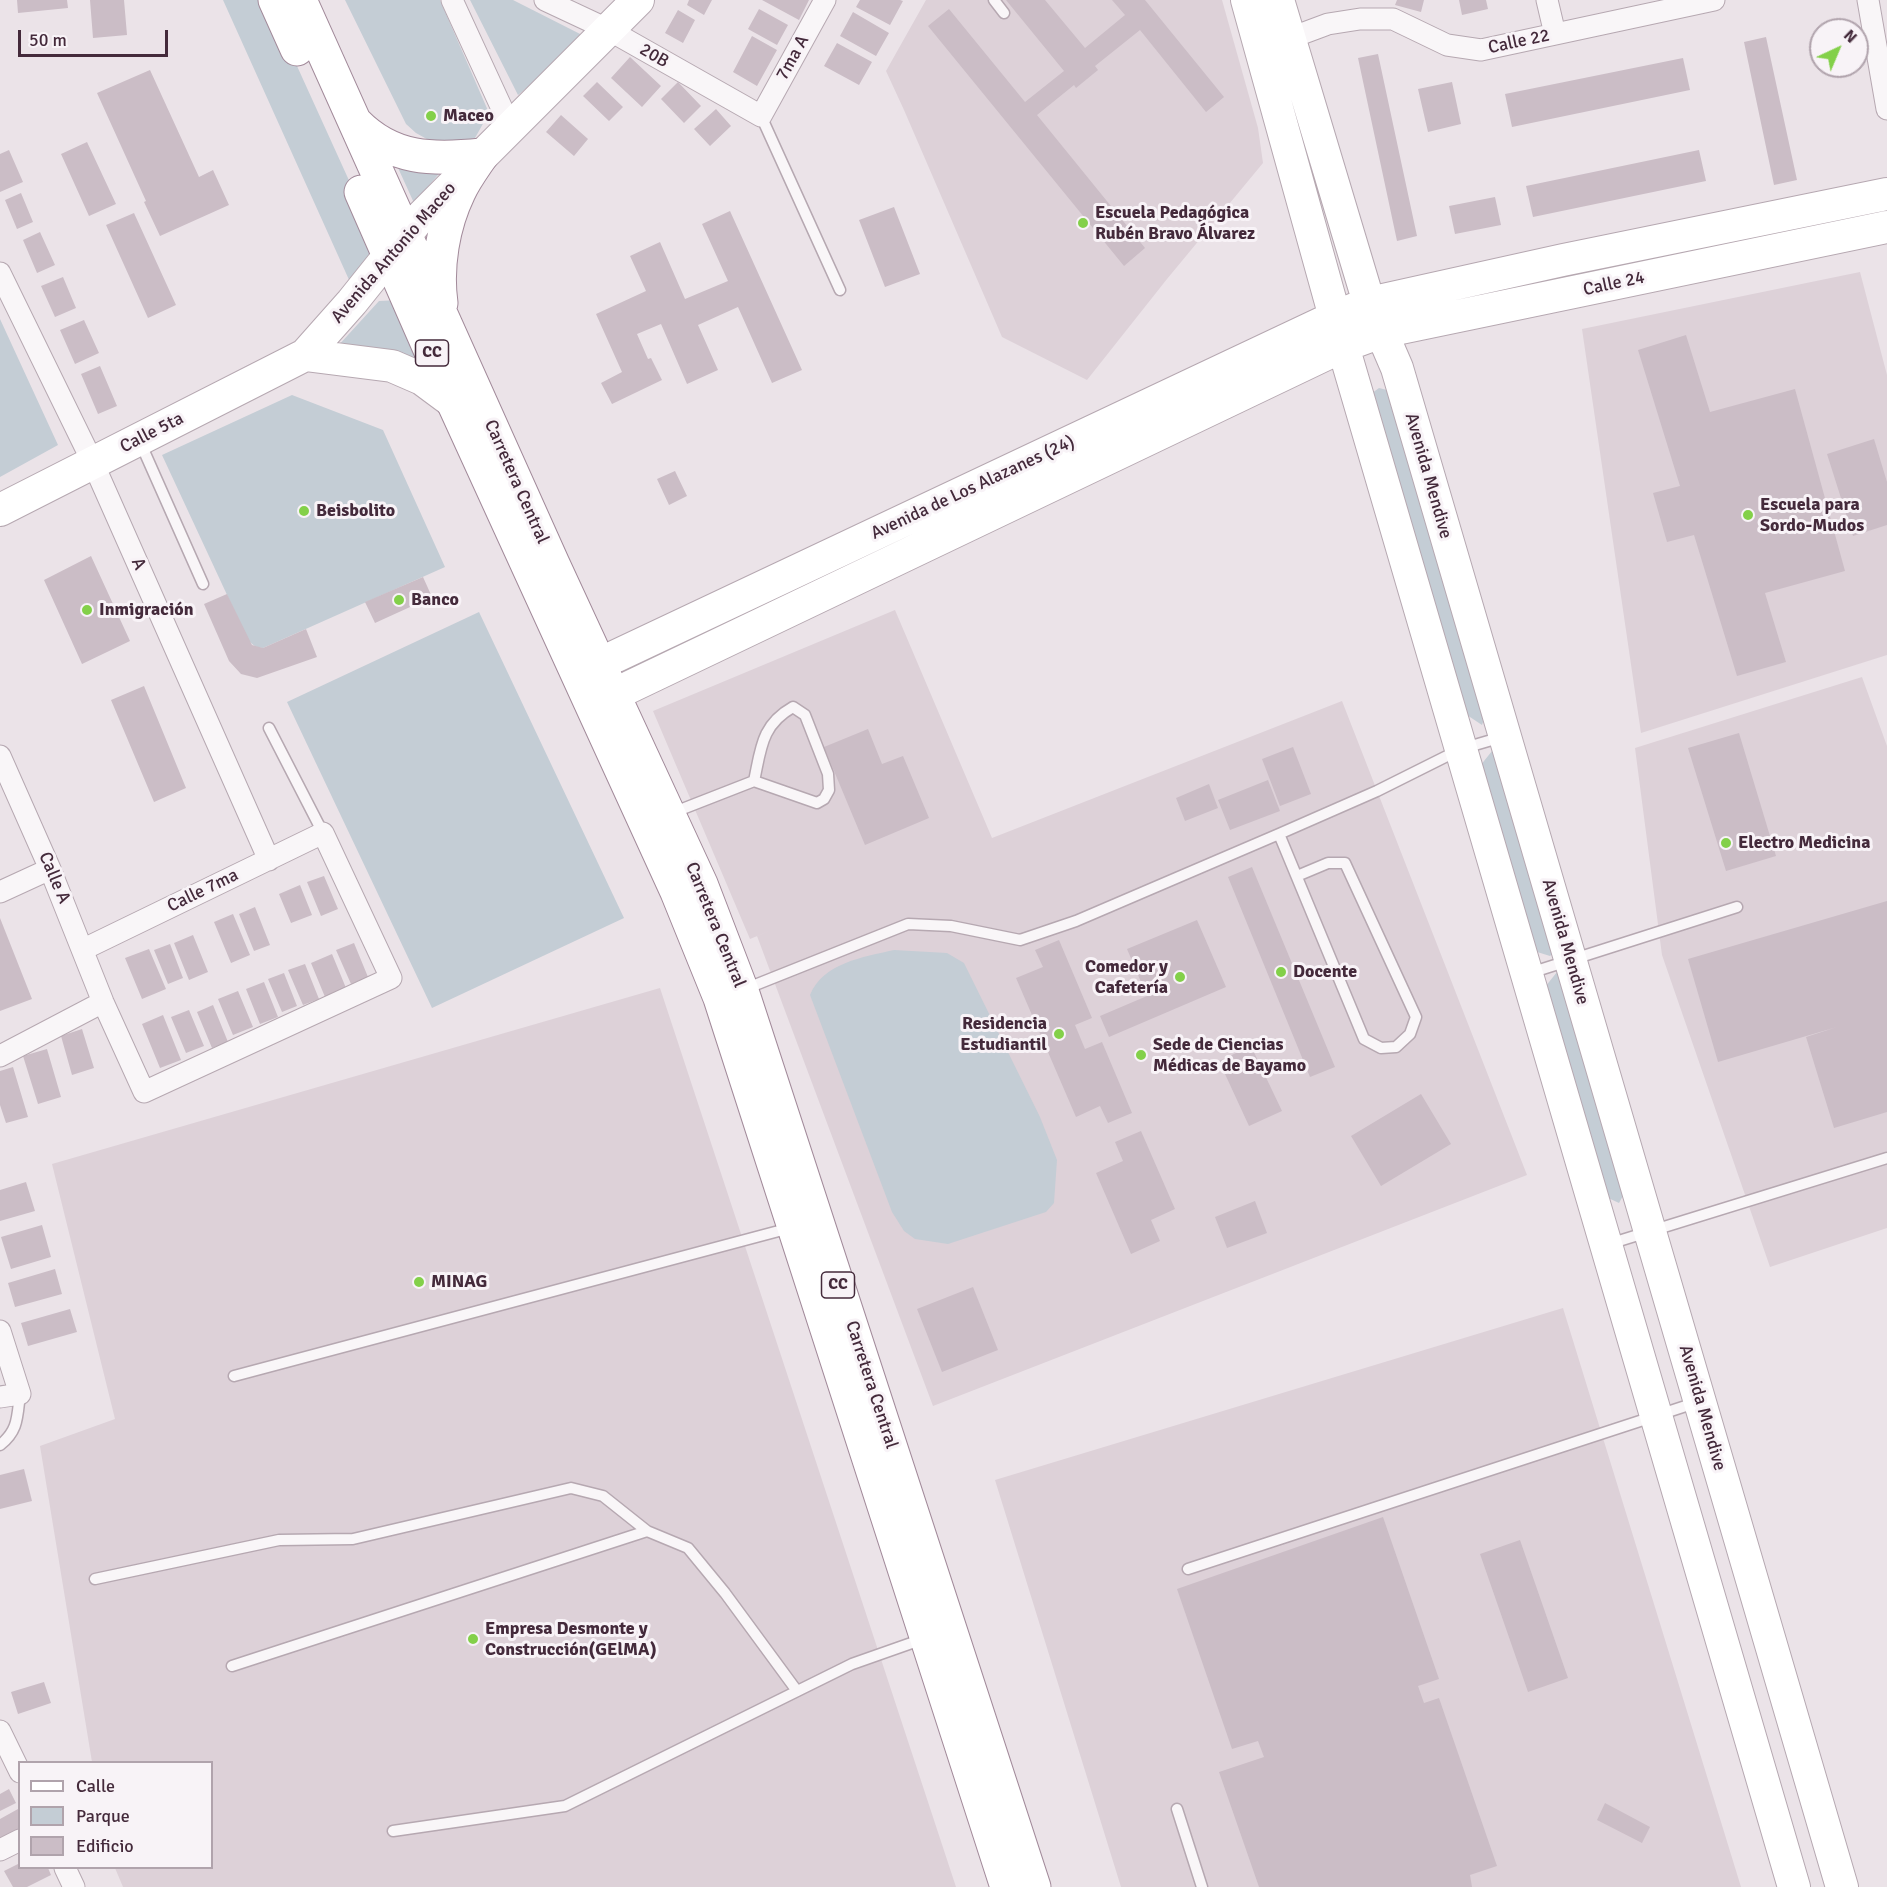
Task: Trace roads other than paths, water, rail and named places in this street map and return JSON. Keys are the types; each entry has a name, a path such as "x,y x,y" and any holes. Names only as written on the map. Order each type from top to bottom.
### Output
{"highway":[{"name":"Carretera Central","path":"275,0 397,246 447,327 548,553 589,669"},
{"name":"Carretera Central","path":"300,0 352,119 453,402 589,669 676,892 731,994"},
{"path":"352,119 366,134 380,144 416,155 444,159 482,155"},
{"path":"447,327 440,300 440,264 446,227 459,191 482,155"},
{"name":"Carretera Central","path":"603,700 669,815 701,884 731,994 939,1634 1034,1887"},
{"name":"Carretera Central","path":"939,1634 1007,1887"}],"street":[{"path":"452,0 510,126"},
{"name":"20B","path":"545,0 609,30 761,116"},
{"name":"Avenida Antonio Maceo","path":"305,355 352,302 416,222 638,0"},
{"name":"7ma A","path":"761,116 825,0"},
{"path":"1247,0 1339,331 1794,1887"},
{"name":"Avenida Mendive","path":"1278,0 1291,37 1369,303 1397,368 1842,1887"},
{"path":"1547,0 1555,34"},
{"name":"Calle 22","path":"1260,50 1328,24 1360,19 1393,19 1447,45 1481,50 1714,0"},
{"path":"1868,0 1887,109"},
{"name":"Calle 24","path":"1369,303 1563,260 1887,194"},
{"name":"Calle 24","path":"1339,331 1382,332 1887,227"},
{"name":"A","path":"0,273 93,463 268,860"},
{"name":"Avenida de Los Alazanes (24)","path":"603,700 1339,331 1369,303"},
{"name":"Avenida de Los Alazanes (24)","path":"589,669 1339,331"},
{"path":"305,355 392,366 422,379 453,402"},
{"name":"Calle 5ta","path":"0,510 305,355"},
{"name":"Calle A","path":"0,756 84,949 103,1002 144,1092 391,978 323,833"},
{"name":"Calle 7ma","path":"84,949 323,833"},
{"path":"0,892 50,869"},
{"path":"0,1056 103,1002"},
{"path":"0,1331 10,1395"},
{"path":"0,1731 18,1768"},
{"path":"0,1850 18,1841"},
{"path":"65,1869 74,1887"}],"lane":[{"path":"994,0 1004,13"},
{"path":"761,116 840,290"},
{"path":"139,440 203,584"},
{"path":"669,815 754,781 817,804 824,799 829,790 828,774 805,715 793,707 781,714 765,735 754,781"},
{"path":"269,728 323,833"},
{"path":"731,994 908,924 951,926 1020,940 1076,921 1279,834 1377,791 1461,749 1504,737"},
{"path":"1279,834 1364,1039 1381,1048 1396,1047 1410,1034 1416,1017 1345,863 1328,863 1297,876"},
{"path":"1526,974 1737,907"},
{"path":"1606,1245 1887,1158"},
{"path":"234,1376 804,1222"},
{"path":"0,1445 10,1438 15,1428 10,1395"},
{"path":"1188,1569 1700,1401"},
{"path":"95,1579 279,1540 353,1539 571,1488 603,1496 647,1531 688,1548 725,1593 797,1691"},
{"path":"232,1666 647,1531"},
{"path":"393,1831 565,1806 852,1664 939,1634"},
{"path":"1177,1809 1202,1887"}],"place":[{"name":"Maceo","path":"431,116"},
{"name":"Escuela Pedagógica Rubén Bravo Álvarez","path":"1083,223"},
{"name":"Beisbolito","path":"304,511"},
{"name":"Escuela para Sordo-Mudos","path":"1748,515"},
{"name":"Banco","path":"399,600"},
{"name":"Inmigración","path":"87,610"},
{"name":"Electro Medicina","path":"1726,843"},
{"name":"Docente","path":"1281,972"},
{"name":"Comedor y Cafetería","path":"1180,977"},
{"name":"Residencia Estudiantil","path":"1059,1034"},
{"name":"Sede de Ciencias Médicas de Bayamo","path":"1141,1055"},
{"name":"MINAG","path":"419,1282"},
{"name":"Empresa Desmonte y Construcción(GElMA)","path":"473,1639"}]}
